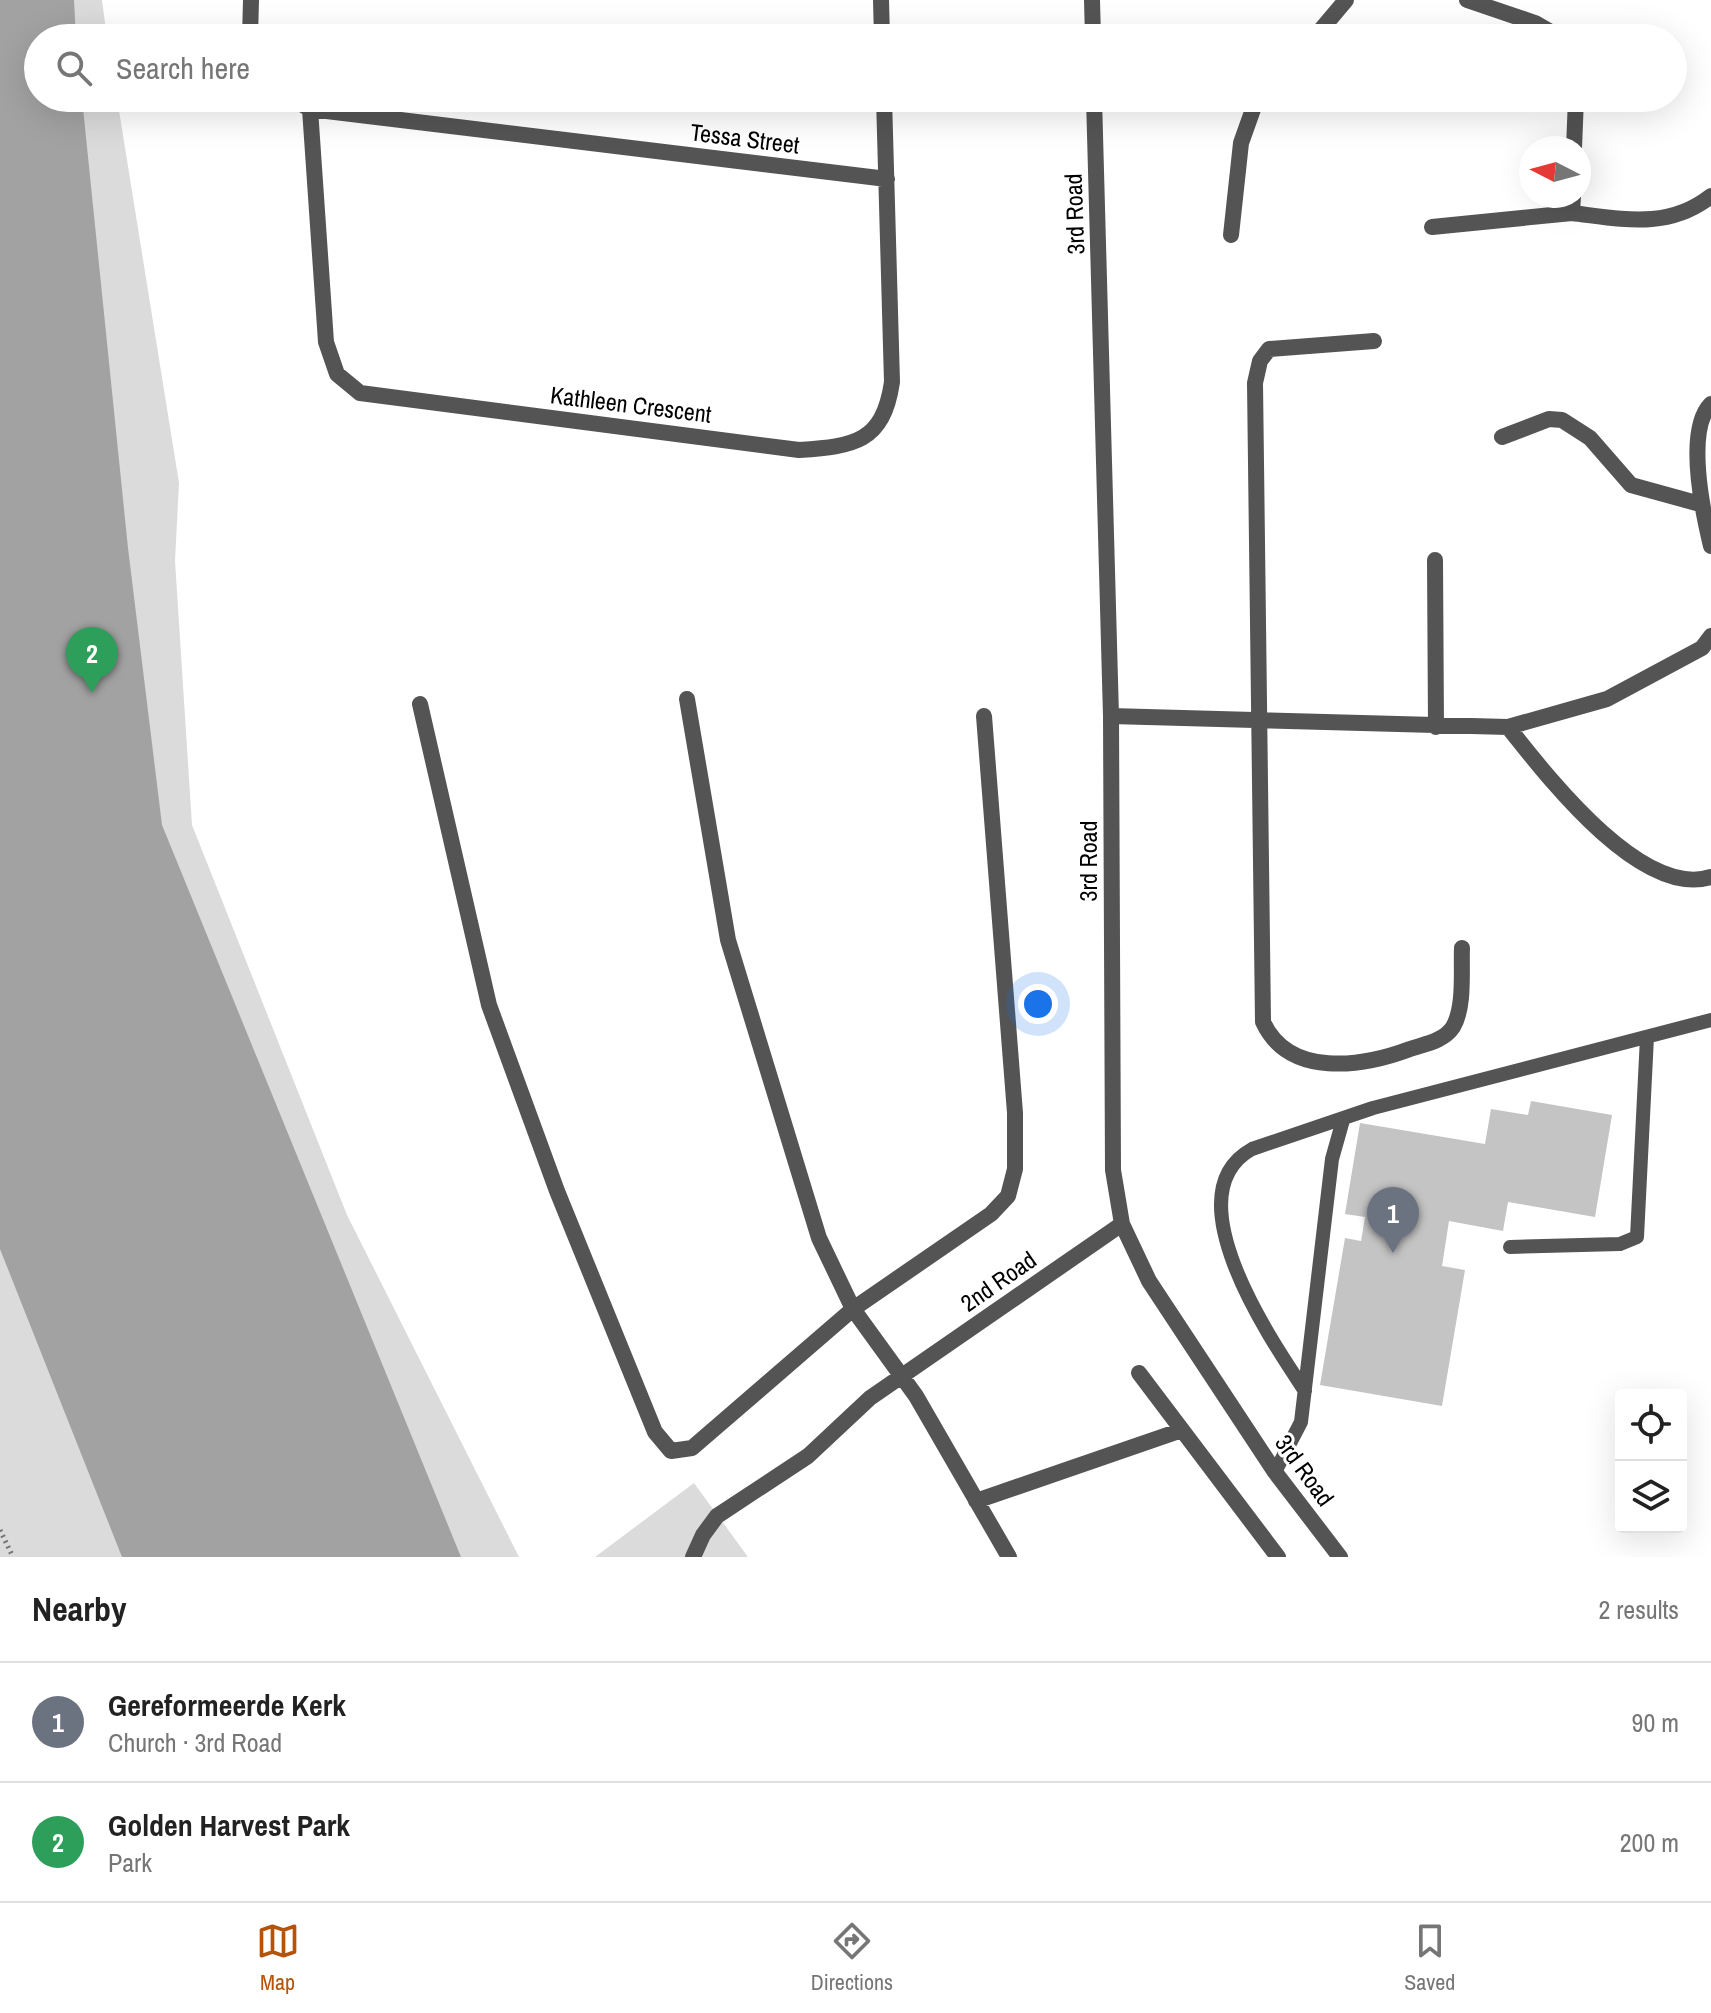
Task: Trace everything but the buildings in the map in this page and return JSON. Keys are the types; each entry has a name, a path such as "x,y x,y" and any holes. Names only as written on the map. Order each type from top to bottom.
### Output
{"street":[{"path":"250,24 251,0"},
{"path":"881,0 882,24"},
{"path":"1092,0 1093,24"},
{"path":"1326,24 1346,0"},
{"path":"1467,0 1537,24"},
{"name":"Kathleen Crescent","path":"310,112 326,342 337,374 360,393 799,450 839,447 859,440 883,420 889,404 892,382 885,112"},
{"name":"Tessa Street","path":"335,112 887,179"},
{"name":"3rd Road","path":"1094,112 1111,716 1113,1170 1122,1224 1149,1281 1275,1472 1340,1557"},
{"path":"1231,235 1241,143 1252,112"},
{"path":"1574,136 1575,112"},
{"path":"1588,208 1639,221 1666,220 1695,208 1711,196"},
{"path":"1432,227 1548,208"},
{"path":"1374,341 1269,349 1260,361 1255,383 1263,1022 1271,1040 1302,1058 1334,1065 1376,1062 1443,1037 1457,1017 1462,948"},
{"path":"1711,404 1705,410 1699,436 1700,504 1711,546"},
{"path":"1502,437 1549,419 1562,420 1590,438 1631,485 1700,504"},
{"path":"1435,560 1436,727"},
{"path":"1111,716 1508,727 1607,699 1702,648 1711,636"},
{"path":"687,699 728,940 819,1238 853,1309 901,1377 1009,1557"},
{"path":"420,704 456,875 489,1005 557,1191 661,1442 671,1451 692,1448 853,1309 991,1214 1008,1196 1015,1169 1015,1113 984,716"},
{"path":"1508,727 1564,797 1649,869 1681,881 1711,877"},
{"name":"2nd Road","path":"693,1557 703,1535 717,1516 808,1456 855,1411 901,1377 1122,1224"},
{"path":"1139,1373 1278,1557"},
{"path":"976,1501 1182,1430"}],"lane":[{"path":"1305,1391 1261,1325 1238,1275 1224,1228 1221,1196 1226,1175 1236,1158 1252,1149 1373,1108 1711,1020"},
{"path":"1510,1247 1620,1244 1637,1237 1647,1037"},
{"path":"1275,1472 1301,1422 1332,1159 1343,1120"}],"path":[{"path":"0,1530 13,1557"}],"shaded area":[{"path":"0,0 102,0 105,24 24,24 24,112 119,112 179,483 175,561 192,825 347,1215 519,1557 0,1557"},
{"path":"0,0 74,0 75,24 24,24 24,112 83,112 128,548 162,825 461,1557 122,1557 0,1249"},
{"path":"694,1483 748,1557 595,1557"}],"place":[{"name":"Golden Harvest Park","path":"92,693"},
{"name":"Gereformeerde Kerk","path":"1393,1253"}]}
